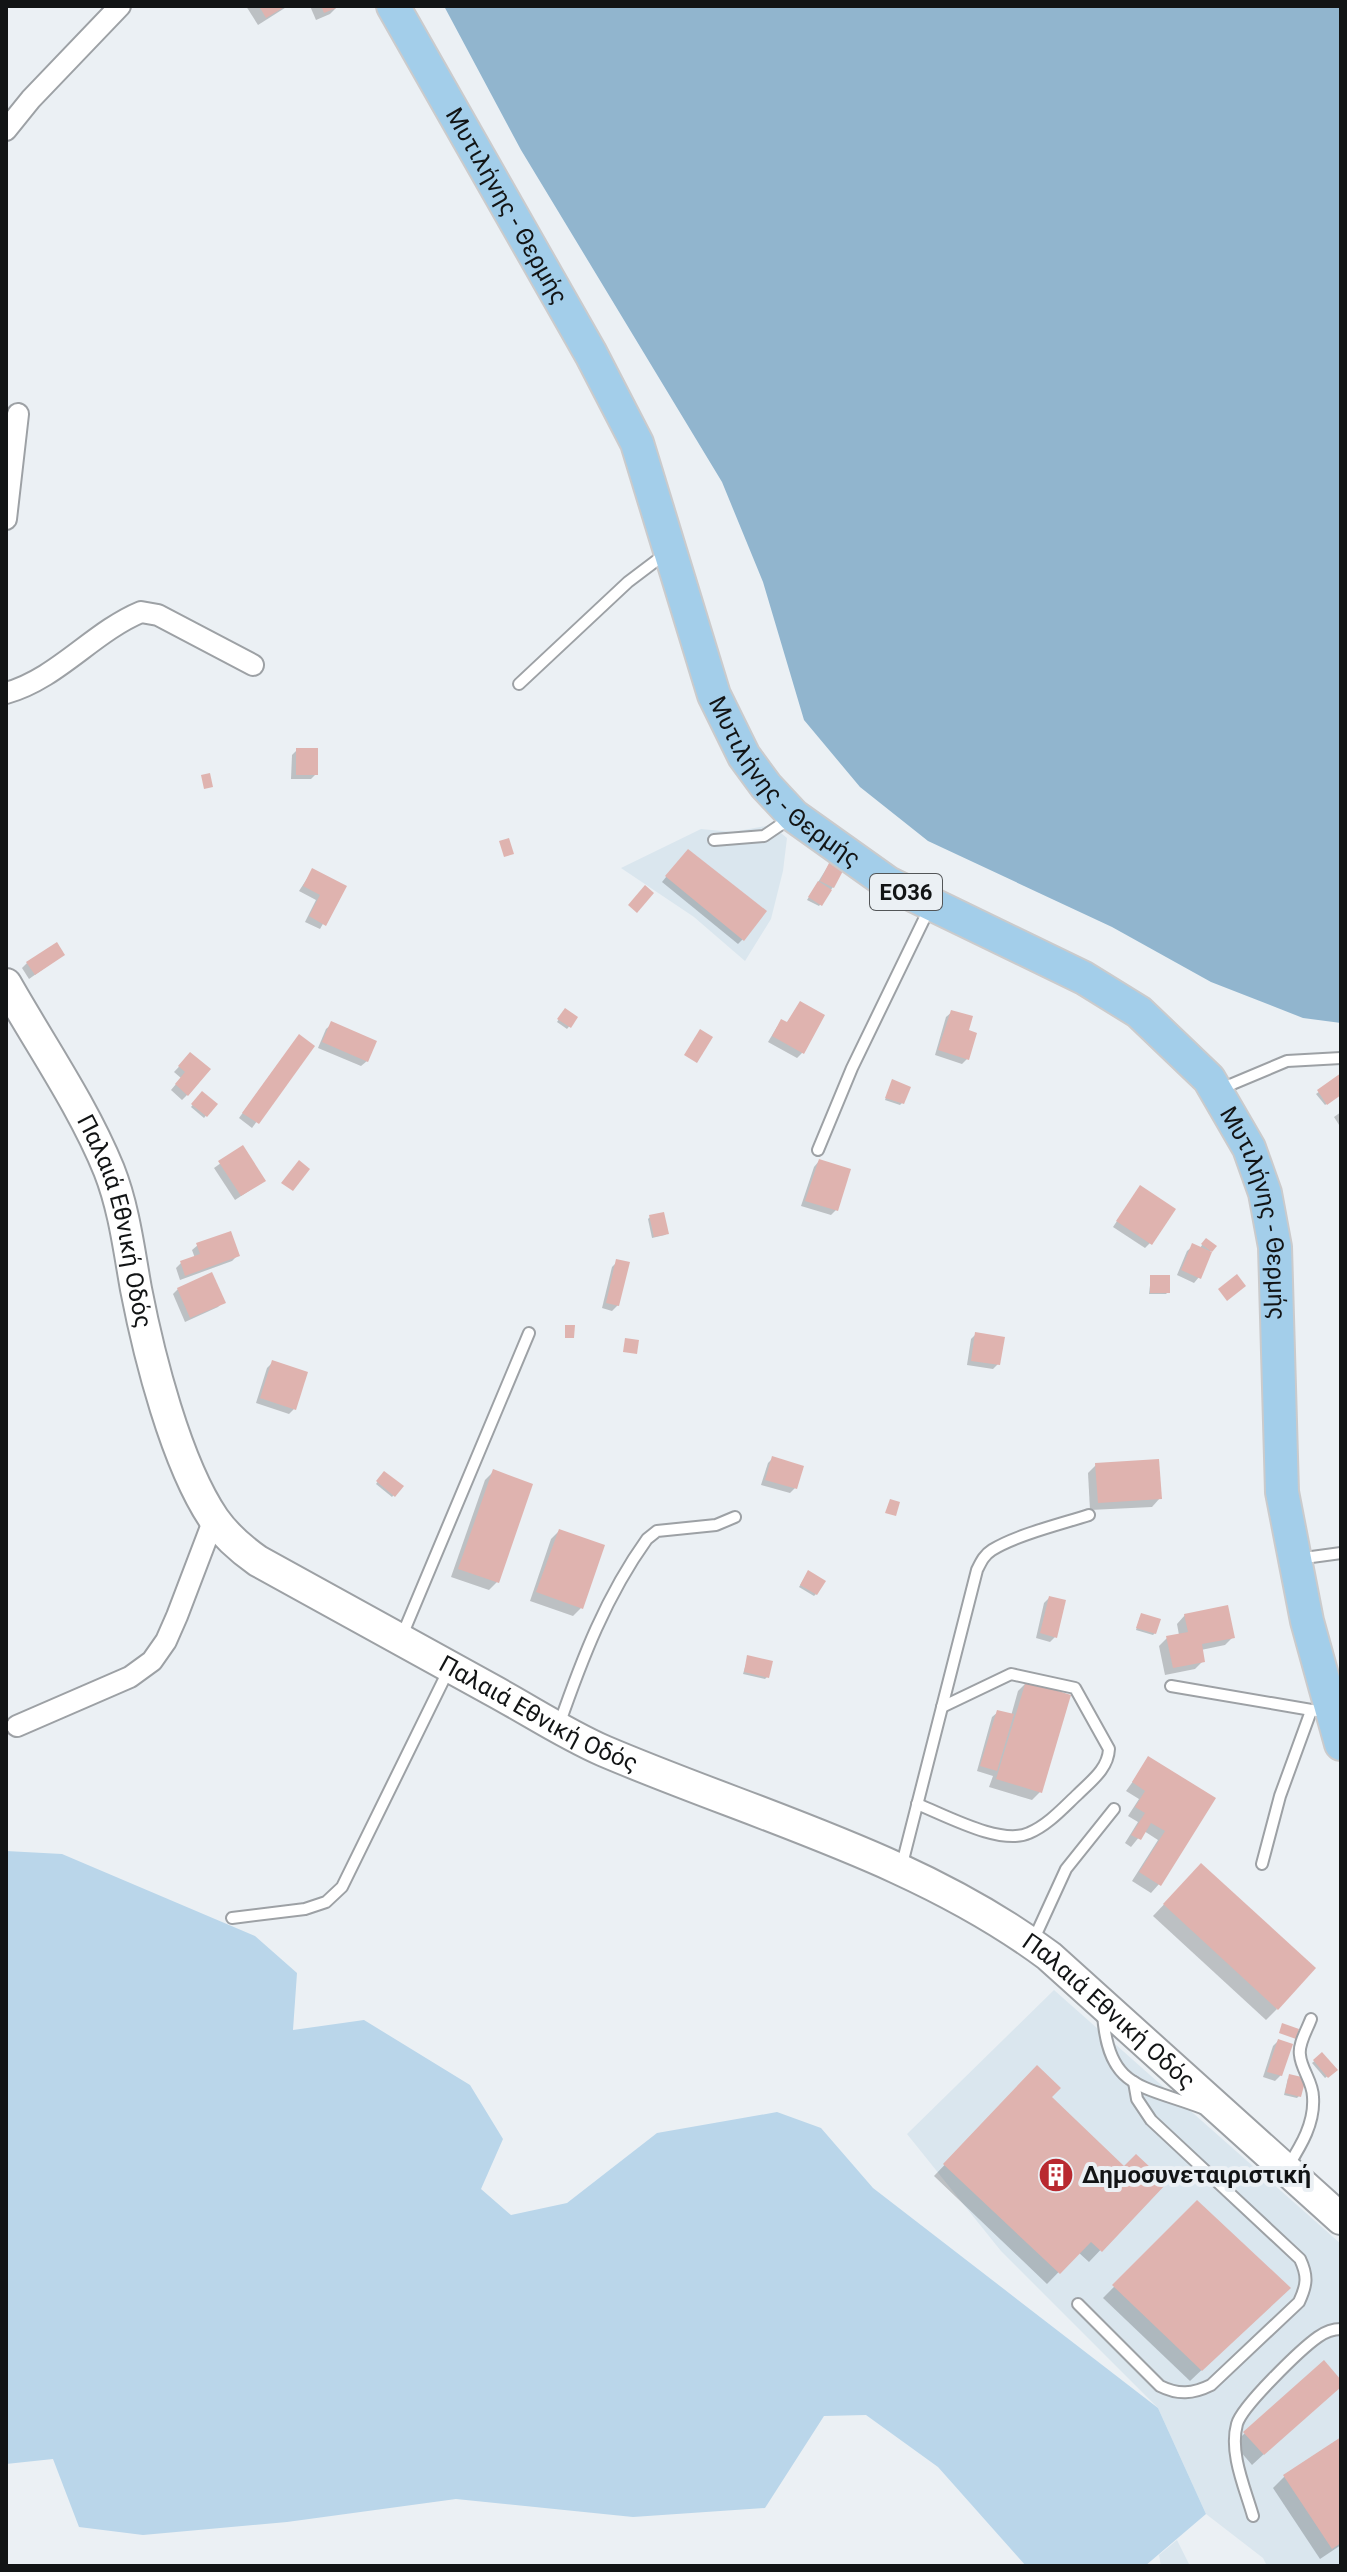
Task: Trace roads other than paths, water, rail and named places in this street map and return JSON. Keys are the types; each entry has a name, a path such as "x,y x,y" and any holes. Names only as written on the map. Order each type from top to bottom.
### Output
{"main road":[{"name":"Μυτιλήνης - Θερμής","path":"393,6 591,354 637,443 714,695 744,756 766,786 794,816 888,883 1084,978 1139,1012 1209,1079 1249,1148 1265,1193 1275,1247 1282,1492 1321,1712 1341,1744"},
{"name":"Παλαιά Εθνική Οδός","path":"6,984 93,1136 110,1172 121,1210 141,1313 175,1436 197,1488 214,1519 233,1543 258,1561 600,1749 762,1811 901,1870 981,1910 1032,1943 1102,2004 1286,2170 1336,2220"}],"street":[{"path":"6,130 31,99 120,6"},
{"path":"6,519 18,414"},
{"path":"6,693 43,676 141,612 158,615 253,665"},
{"path":"17,1726 130,1677 152,1661 166,1641 177,1616 214,1519"}],"lane":[{"path":"519,684 628,582 670,551"},
{"path":"714,840 764,836 794,816"},
{"path":"818,1150 852,1068 931,905"},
{"path":"1216,1091 1287,1061 1341,1058"},
{"path":"401,1640 529,1333"},
{"path":"901,1870 977,1570 983,1558 993,1549 1010,1542 1089,1515"},
{"path":"559,1727 581,1661 600,1617 647,1539 657,1531 671,1527 716,1525 735,1517"},
{"path":"1295,1559 1341,1553"},
{"path":"232,1918 305,1909 326,1902 342,1887 450,1667"},
{"path":"917,1804 991,1833 1017,1837 1030,1833 1058,1813 1097,1775 1109,1758 1109,1749 1075,1688 1011,1674 942,1707"},
{"path":"1171,1686 1321,1712 1280,1796 1262,1864"},
{"path":"1032,1943 1066,1869 1114,1809"},
{"path":"1102,2004 1108,2054 1117,2068 1134,2082 1157,2093 1228,2117"},
{"path":"1286,2170 1307,2132 1311,2116 1313,2098 1299,2057 1300,2045 1311,2019"},
{"path":"1078,2304 1160,2386 1172,2392 1186,2393 1211,2385 1299,2302 1305,2289 1307,2274 1300,2259 1151,2120 1137,2099 1134,2082"},
{"path":"1253,2516 1237,2457 1237,2423 1245,2409 1307,2346 1320,2335 1341,2329"}],"place":[{"name":"Δημοσυνεταιριστική","path":"1056,2175"}]}
